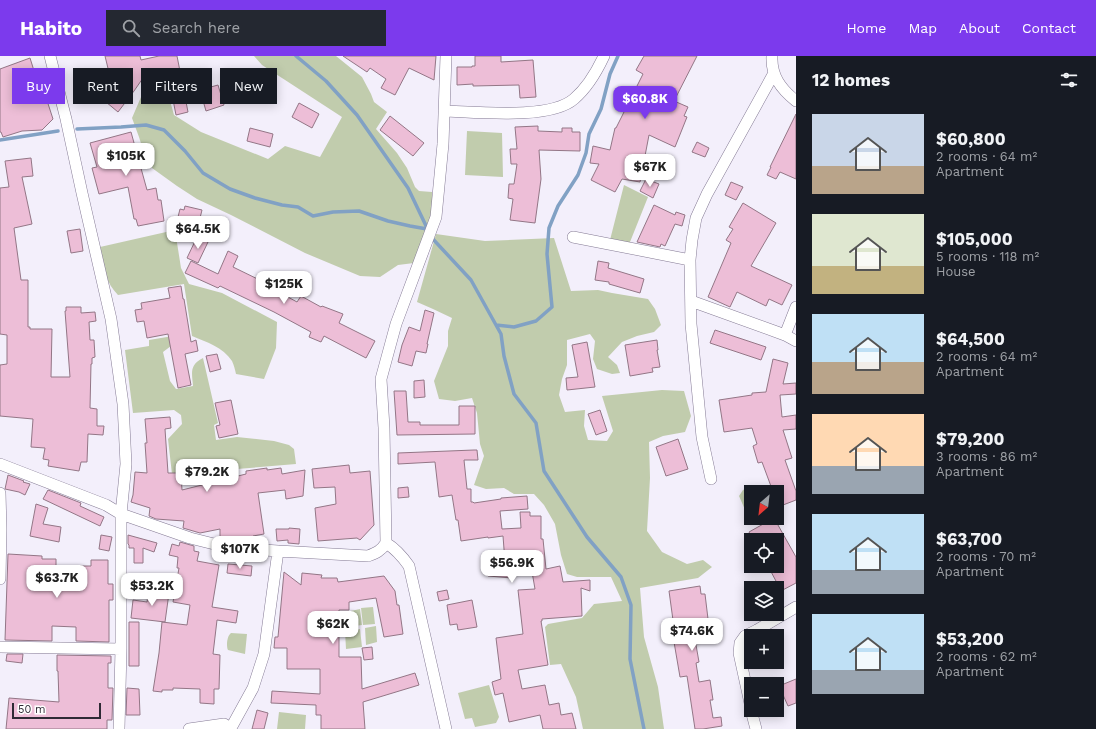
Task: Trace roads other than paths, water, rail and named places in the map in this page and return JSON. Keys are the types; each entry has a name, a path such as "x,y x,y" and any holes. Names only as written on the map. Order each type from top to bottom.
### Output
{"street":[{"path":"50,56 66,119 112,327 123,404 126,464 121,514 121,649 119,729"},
{"path":"0,464 106,504 121,514 190,538 226,547 368,556 382,550 386,543 384,428 380,379 396,324 436,217 443,144 446,56"},
{"path":"444,111 513,113 558,108 574,99 588,83 604,56"},
{"path":"772,56 774,73 781,88 796,101"},
{"path":"711,479 702,437 691,324 690,260 696,218 706,194 774,73"},
{"path":"573,237 690,260"},
{"path":"691,301 785,335 796,341"},
{"path":"785,335 796,307"},
{"path":"0,493 0,579"},
{"path":"386,543 395,549 409,566 446,729"},
{"path":"189,729 224,724 231,729 253,688 264,654 278,551"},
{"path":"744,677 739,653 740,643 745,636 796,606"},
{"path":"0,647 121,649"},
{"path":"753,717 756,729"}],"waterway":[{"path":"296,56 326,81 357,115 408,188 428,230"},
{"path":"496,325 514,327 536,321 552,307 547,254 549,228 558,206 578,175 586,153 589,134 601,109 610,74 618,56"},
{"path":"77,129 146,125 164,130 185,151 203,173 230,189 255,198 282,205 298,207 313,216 333,212 359,211 388,221 427,229"},
{"path":"0,140 58,131"},
{"path":"431,237 471,280 501,334 504,356 514,394 536,423 544,471 587,537 621,577 631,605 630,659 644,729"}]}
